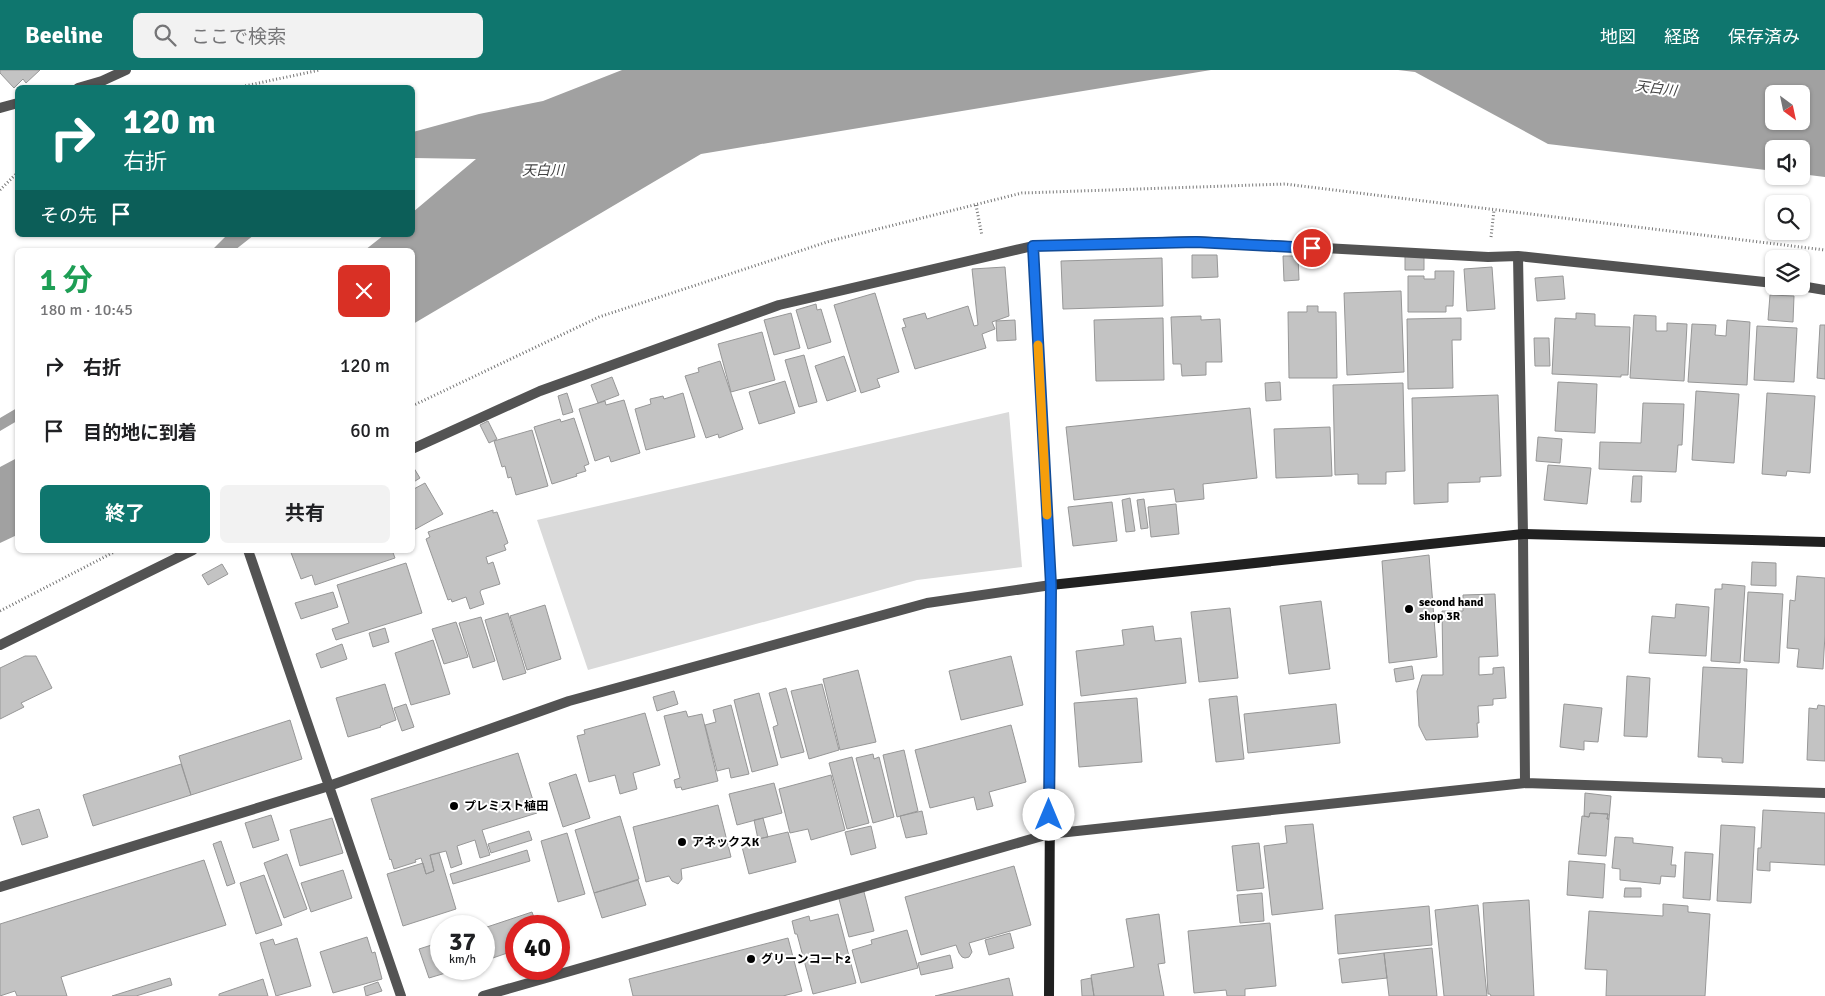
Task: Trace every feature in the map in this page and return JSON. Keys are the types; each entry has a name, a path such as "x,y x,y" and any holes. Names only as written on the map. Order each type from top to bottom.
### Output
{"street":[{"path":"88,85 126,70"},
{"path":"0,108 15,104"},
{"path":"415,448 540,391 779,305 1033,246 1196,242 1488,257 1518,256 1765,281"},
{"path":"1033,246 1051,585 1049,996"},
{"path":"1518,256 1525,783"},
{"path":"1810,288 1825,290"},
{"path":"0,887 329,786 587,696 926,603 1051,585 1523,534 1825,542"},
{"path":"0,645 187,553"},
{"path":"249,553 401,996"},
{"path":"484,996 1049,834 1525,783 1825,793"}],"path":[{"path":"249,85 320,70"},
{"path":"0,190 15,175"},
{"path":"976,205 985,257"},
{"path":"1488,257 1494,210"},
{"path":"0,611 112,553"}],"shaded area":[{"path":"1009,412 1022,567 917,580 588,670 537,520"}],"water":[{"name":"天白川","path":"622,70 1211,70 701,154 415,323 415,248 368,248 381,237 415,237 415,210 476,159 415,158 415,131 479,114 543,101"},
{"name":"天白川","path":"1398,70 1825,70 1825,177 1810,175 1810,140 1765,140 1765,170 1548,144 1415,72"},
{"path":"225,237 251,237 238,248 214,248"},
{"path":"15,409 15,422 0,431 0,418"},
{"path":"15,459 15,536 0,543 0,467"}],"building":[{"path":"0,70 40,70 26,83 23,79 14,88 0,73"},
{"path":"1192,255 1217,255 1218,277 1192,278"},
{"path":"1424,255 1424,270 1405,270 1405,256"},
{"path":"1283,256 1298,256 1299,280 1284,281"},
{"path":"1162,258 1163,306 1063,309 1061,261"},
{"path":"1005,267 1009,316 992,322 995,329 982,334 986,348 915,369 902,328 906,327 903,319 925,313 927,319 968,306 974,326 978,325 972,269"},
{"path":"1492,267 1495,309 1467,311 1464,269"},
{"path":"1435,271 1454,271 1453,306 1446,306 1446,312 1408,312 1408,276 1424,276 1424,279 1435,279"},
{"path":"1563,276 1565,299 1537,301 1535,278"},
{"path":"1401,291 1404,372 1347,375 1344,293"},
{"path":"875,293 899,372 877,379 880,387 861,393 834,305"},
{"path":"1770,295 1794,296 1793,322 1768,320"},
{"path":"816,304 817,310 821,309 831,342 808,349 796,310"},
{"path":"1307,306 1318,306 1318,312 1336,312 1337,378 1289,378 1288,312 1307,312"},
{"path":"791,313 800,348 774,355 764,320"},
{"path":"1576,313 1595,314 1595,326 1630,327 1628,375 1621,375 1621,377 1552,374 1555,318 1576,319"},
{"path":"1634,315 1656,316 1656,331 1667,331 1667,323 1687,324 1684,381 1630,378"},
{"path":"1201,316 1201,320 1220,319 1222,362 1206,362 1206,375 1182,376 1181,364 1173,364 1171,317"},
{"path":"1163,318 1164,380 1096,381 1094,320"},
{"path":"1461,318 1461,340 1452,340 1453,388 1408,389 1407,319"},
{"path":"1015,320 1016,340 997,341 996,321"},
{"path":"1727,320 1750,322 1747,385 1688,382 1692,324 1716,325 1715,335 1726,336"},
{"path":"1820,325 1825,325 1825,379 1817,378"},
{"path":"1757,326 1797,328 1794,382 1754,380"},
{"path":"762,332 775,380 731,392 718,344"},
{"path":"1534,338 1549,338 1550,366 1535,366"},
{"path":"804,355 817,402 799,407 785,360"},
{"path":"844,356 856,391 827,401 815,366"},
{"path":"720,361 743,429 719,438 718,434 706,438 685,376 699,372 698,368"},
{"path":"612,377 619,395 598,403 591,385"},
{"path":"785,381 795,413 759,424 749,392"},
{"path":"1280,382 1281,400 1266,401 1265,383"},
{"path":"1558,382 1597,384 1595,433 1555,431"},
{"path":"1403,383 1405,471 1386,472 1386,484 1358,484 1358,474 1335,475 1333,385"},
{"path":"1696,391 1739,394 1734,463 1692,460"},
{"path":"567,393 573,412 563,415 558,396"},
{"path":"683,393 695,437 646,450 635,409 651,404 650,399 663,396 664,399"},
{"path":"1767,393 1815,396 1810,473 1787,471 1786,476 1762,474"},
{"path":"1498,395 1501,476 1480,477 1480,482 1448,483 1448,502 1414,504 1412,398"},
{"path":"624,400 640,453 611,462 609,456 595,461 579,409 605,401 606,405"},
{"path":"1643,403 1684,404 1682,445 1678,445 1676,472 1599,469 1600,442 1641,443"},
{"path":"1250,408 1257,478 1203,484 1204,499 1176,502 1174,489 1074,500 1066,427"},
{"path":"574,418 589,464 584,466 586,471 576,474 577,476 552,484 534,427 560,419 561,422"},
{"path":"488,421 497,439 489,443 480,425"},
{"path":"1330,427 1332,476 1276,478 1274,429"},
{"path":"532,430 548,486 516,495 511,477 508,478 505,466 502,467 494,441"},
{"path":"1538,437 1562,439 1560,463 1536,461"},
{"path":"1548,465 1591,468 1587,504 1544,500"},
{"path":"415,470 420,478 415,481"},
{"path":"1633,476 1642,476 1641,502 1631,502"},
{"path":"425,483 443,514 415,529 415,488"},
{"path":"1130,498 1135,531 1126,532 1122,500"},
{"path":"1144,499 1148,528 1141,529 1137,500"},
{"path":"1112,502 1117,541 1073,546 1068,507"},
{"path":"1176,504 1179,534 1151,537 1148,507"},
{"path":"493,510 493,513 497,512 508,543 504,545 506,550 486,557 488,564 493,562 500,584 481,590 484,604 470,609 466,597 452,602 451,599 448,600 426,539 430,537 428,532"},
{"path":"291,553 393,553 395,558 315,585 312,575 301,579"},
{"name":"second hand shop 3R","path":"1429,555 1437,657 1389,663 1382,561"},
{"path":"1752,562 1776,563 1776,586 1751,585"},
{"path":"406,563 422,613 336,640 332,629 349,623 337,585"},
{"path":"222,564 228,574 208,585 202,575"},
{"path":"1797,576 1825,578 1823,669 1797,667 1799,649 1787,648 1790,600 1795,601"},
{"path":"1722,584 1745,586 1740,663 1711,661 1715,589 1722,589"},
{"path":"333,592 338,607 301,619 295,603"},
{"path":"1748,592 1783,594 1779,663 1744,661"},
{"path":"1495,594 1498,656 1479,657 1479,675 1493,674 1493,668 1504,667 1506,698 1493,699 1493,705 1478,706 1478,737 1426,740 1419,726 1417,691 1422,675 1443,675 1442,611 1463,611 1463,595"},
{"path":"1321,601 1330,669 1289,674 1280,606"},
{"path":"1676,604 1709,607 1706,656 1649,653 1652,616 1675,618"},
{"path":"545,605 561,659 527,670 510,616"},
{"path":"1230,608 1238,678 1199,682 1191,612"},
{"path":"508,613 526,673 503,680 485,620"},
{"path":"481,617 495,661 473,668 459,623"},
{"path":"456,622 468,657 444,664 432,629"},
{"path":"1153,626 1155,641 1181,638 1186,683 1081,696 1076,651 1124,645 1122,630"},
{"path":"385,628 389,642 373,647 369,633"},
{"path":"433,640 450,694 411,705 395,653"},
{"path":"342,644 347,659 321,668 316,654"},
{"path":"25,656 36,656 52,688 21,703 24,707 0,719 0,668"},
{"path":"1011,656 1023,705 961,720 949,671"},
{"path":"1412,666 1414,679 1396,682 1394,669"},
{"path":"1703,667 1747,669 1743,763 1722,762 1722,758 1698,757"},
{"path":"858,670 876,742 840,750 823,679"},
{"path":"1627,676 1650,678 1647,737 1624,736"},
{"path":"385,684 396,720 381,727 348,737 336,698"},
{"path":"822,684 839,750 809,759 791,691"},
{"path":"786,688 804,752 781,758 773,727 778,725 769,693"},
{"path":"674,691 678,704 657,711 653,697"},
{"path":"759,693 778,765 752,772 734,700"},
{"path":"1237,696 1244,759 1216,762 1209,699"},
{"path":"1137,698 1142,762 1079,767 1074,703"},
{"path":"406,704 414,727 402,731 394,708"},
{"path":"1336,704 1340,743 1248,753 1244,714"},
{"path":"1564,704 1602,708 1598,742 1584,741 1584,750 1560,747"},
{"path":"731,705 749,774 731,778 729,768 717,771 705,725 716,722 713,710"},
{"path":"1818,705 1825,706 1825,761 1807,760 1809,708 1817,709"},
{"path":"686,711 688,717 702,714 718,781 682,790 681,787 676,788 674,780 680,778 664,716"},
{"path":"645,713 660,765 633,773 637,789 620,794 615,775 589,782 577,736 585,734 584,730"},
{"path":"290,720 302,759 191,795 179,756"},
{"path":"1011,725 1026,782 989,792 993,806 977,810 974,797 930,808 915,750"},
{"path":"904,750 918,811 897,817 883,755"},
{"name":"プレミスト植田","path":"518,753 537,813 482,830 490,855 480,858 475,840 457,846 462,864 451,868 446,851 430,855 434,871 426,874 421,858 415,860 416,862 394,869 371,799"},
{"path":"873,754 874,759 879,757 894,817 873,823 856,758"},
{"path":"852,757 869,823 847,829 829,763"},
{"path":"181,764 191,795 93,826 83,795"},
{"path":"576,774 590,818 563,827 549,783"},
{"path":"831,775 845,830 811,840 808,829 790,833 779,789"},
{"path":"774,783 782,813 737,825 729,794"},
{"path":"1585,793 1611,796 1609,819 1607,819 1608,814 1590,813 1589,817 1584,816"},
{"name":"アネックスK","path":"718,805 731,857 681,869 682,879 678,884 672,881 669,876 646,882 633,827"},
{"path":"39,809 48,837 22,845 13,817"},
{"path":"1763,810 1825,813 1825,865 1770,862 1770,871 1757,870 1758,848 1761,848"},
{"path":"922,811 927,834 906,838 900,816"},
{"path":"1590,813 1608,814 1606,856 1578,854 1582,816 1589,817"},
{"path":"271,815 279,840 253,848 245,823"},
{"path":"620,816 639,879 594,893 575,830"},
{"path":"332,818 343,853 300,866 290,830"},
{"path":"763,818 768,837 758,839 754,820"},
{"path":"1313,824 1323,909 1272,915 1264,846 1287,843 1285,826"},
{"path":"1721,825 1755,827 1751,903 1717,901"},
{"path":"871,826 876,848 851,855 845,832"},
{"path":"529,831 532,840 491,853 488,844"},
{"path":"788,832 796,862 749,874 741,843"},
{"path":"567,833 585,894 558,902 541,841"},
{"path":"1615,837 1633,838 1633,843 1673,847 1671,865 1676,865 1675,877 1661,876 1660,884 1620,880 1620,869 1612,868"},
{"path":"221,841 235,883 227,886 213,844"},
{"path":"1259,843 1264,888 1237,891 1232,846"},
{"path":"527,850 530,861 453,884 450,874"},
{"path":"1685,852 1713,854 1710,900 1683,898"},
{"path":"439,853 456,909 437,915 430,915 430,917 403,926 387,874 423,863 426,874 434,871 430,855"},
{"path":"287,854 307,909 284,918 264,863"},
{"path":"204,860 226,925 61,977 67,996 17,996 15,991 0,996 0,924"},
{"path":"1569,861 1605,864 1603,898 1567,895"},
{"path":"1014,866 1031,925 969,943 972,952 969,957 962,957 956,945 921,955 905,897"},
{"path":"343,870 352,898 311,912 301,883"},
{"path":"264,875 282,925 256,934 240,883"},
{"path":"638,880 646,905 602,918 594,893"},
{"path":"863,888 874,931 849,937 838,895"},
{"path":"1625,888 1641,888 1641,897 1624,897"},
{"path":"1262,893 1264,921 1240,923 1237,895"},
{"path":"1529,900 1534,996 1491,996 1488,994 1483,903"},
{"path":"1663,904 1688,906 1688,912 1710,914 1705,996 1606,996 1607,970 1585,969 1589,911 1663,916"},
{"path":"1478,905 1487,996 1444,996 1435,910"},
{"path":"1429,906 1432,945 1338,954 1335,915"},
{"path":"838,914 856,983 813,994 792,921 809,916 810,921"},
{"path":"1159,914 1165,963 1158,964 1164,996 1094,996 1091,975 1134,967 1126,919"},
{"path":"505,921 505,954 495,957 495,924"},
{"path":"1270,923 1276,986 1245,989 1245,996 1227,996 1226,990 1194,993 1188,931"},
{"path":"907,930 918,968 861,983 852,950 872,944 871,940"},
{"path":"1010,933 1014,948 989,955 985,940"},
{"path":"367,937 372,953 375,952 382,979 333,993 320,952"},
{"path":"297,938 311,986 276,996 260,943 273,939 275,945"},
{"name":"グリーンコート2","path":"788,938 802,991 783,996 633,996 629,979"},
{"path":"430,946 430,978 429,978 419,949"},
{"path":"1432,948 1437,996 1389,996 1384,953"},
{"path":"1384,953 1387,978 1342,983 1339,959"},
{"path":"950,955 953,968 921,975 918,963"},
{"path":"170,978 172,985 136,996 112,996"},
{"path":"1009,978 1013,996 935,996"},
{"path":"1091,978 1094,996 1082,996 1081,980"},
{"path":"263,979 268,996 219,996 219,994"},
{"path":"378,982 382,991 366,996 364,987"}],"slow traffic":[{"path":"1038,345 1047,515"}],"place":[{"name":"second hand shop 3R","path":"1409,609"},
{"name":"プレミスト植田","path":"454,806"},
{"name":"アネックスK","path":"682,842"},
{"name":"グリーンコート2","path":"751,959"}],"route":[{"path":"1049,815 1051,585 1033,246 1196,242 1312,248"}]}
